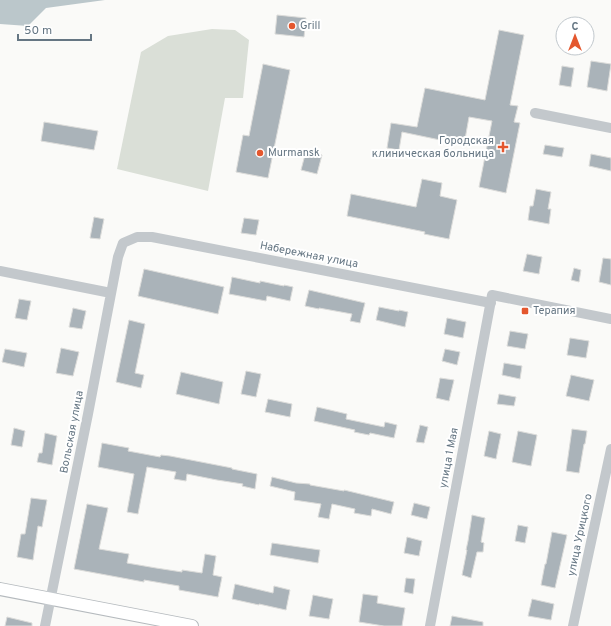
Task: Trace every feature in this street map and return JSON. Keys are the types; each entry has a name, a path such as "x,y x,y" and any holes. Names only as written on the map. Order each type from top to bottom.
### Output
{"main road":[{"path":"0,589 192,626"}],"street":[{"path":"535,113 611,128"},
{"name":"Набережная улица","path":"123,243 137,237 152,237 492,299 611,319"},
{"name":"Вольская улица","path":"45,626 118,257 123,243"},
{"path":"0,271 111,293"},
{"name":"улица 1 Мая","path":"430,626 492,299"},
{"name":"улица Урицкого","path":"573,626 611,450"}],"shaded area":[{"path":"0,0 105,0 46,8 28,26 0,24"},
{"path":"212,29 235,30 249,40 243,98 225,98 208,191 117,169 141,52 168,36"}],"building":[{"path":"277,15 306,18 304,37 275,34"},
{"path":"499,30 524,35 510,105 518,106 514,122 520,123 506,193 479,187 492,121 469,117 464,145 402,132 399,150 387,148 391,123 417,127 425,88 485,100"},
{"path":"591,61 611,64 607,91 587,87"},
{"path":"263,64 290,70 268,178 236,172 243,135 249,136"},
{"path":"562,66 574,68 571,87 559,85"},
{"path":"44,122 98,131 94,150 41,141"},
{"path":"545,145 564,148 562,157 543,154"},
{"path":"306,151 322,155 317,174 301,170"},
{"path":"591,154 611,158 611,171 589,166"},
{"path":"422,179 442,183 440,196 457,200 449,239 424,234 425,232 347,216 351,194 416,207"},
{"path":"536,189 551,192 548,209 551,209 549,224 528,220 530,206 533,206"},
{"path":"94,217 104,219 100,239 90,238"},
{"path":"244,218 259,220 256,235 241,233"},
{"path":"527,254 542,257 539,274 523,271"},
{"path":"603,258 611,259 611,285 599,282"},
{"path":"574,268 581,270 579,282 571,280"},
{"path":"144,269 224,287 218,314 138,296"},
{"path":"232,277 260,283 260,281 293,287 290,301 267,296 266,301 229,294"},
{"path":"309,290 365,303 360,323 350,321 352,314 305,306"},
{"path":"19,299 31,301 27,320 15,318"},
{"path":"379,307 408,312 405,327 376,320"},
{"path":"73,308 86,311 82,329 69,327"},
{"path":"447,318 466,322 463,338 444,334"},
{"path":"129,320 145,324 135,373 144,375 141,388 116,382"},
{"path":"510,331 528,334 525,349 507,346"},
{"path":"570,338 589,341 586,358 567,355"},
{"path":"61,348 79,352 73,376 56,373"},
{"path":"5,349 27,353 24,367 2,362"},
{"path":"445,349 460,352 457,365 442,361"},
{"path":"504,363 522,366 520,379 502,375"},
{"path":"246,371 261,374 256,397 241,394"},
{"path":"181,372 223,382 219,404 176,394"},
{"path":"571,375 594,380 589,401 566,396"},
{"path":"440,378 454,380 449,401 436,398"},
{"path":"499,394 516,397 514,406 497,404"},
{"path":"268,399 292,404 290,417 265,412"},
{"path":"317,407 347,414 346,419 384,427 385,422 397,425 394,438 370,433 369,435 354,432 355,430 314,421"},
{"path":"420,425 428,427 424,443 416,442"},
{"path":"14,428 25,431 22,447 11,445"},
{"path":"572,429 587,431 579,473 566,471"},
{"path":"489,431 501,434 496,459 484,456"},
{"path":"518,431 537,435 531,466 512,462"},
{"path":"45,433 57,436 52,465 37,462 39,453 42,453"},
{"path":"102,443 129,448 128,451 160,457 161,455 170,456 257,474 255,489 242,486 243,484 187,474 186,481 174,479 176,472 147,467 138,514 127,512 134,474 98,467"},
{"path":"272,477 296,483 344,490 394,502 391,514 372,509 371,516 354,513 355,509 332,504 329,519 318,517 321,504 294,500 295,492 270,486"},
{"path":"31,498 47,500 42,527 38,526 33,560 17,557 21,534 25,534"},
{"path":"414,503 430,507 427,519 411,515"},
{"path":"87,504 108,508 99,549 129,554 127,563 182,572 182,570 202,573 205,554 216,556 213,575 222,577 218,597 179,590 179,586 144,580 144,582 74,569"},
{"path":"472,515 485,518 481,542 484,543 483,552 477,552 471,578 462,575"},
{"path":"518,525 528,527 525,543 515,541"},
{"path":"552,532 567,535 555,588 541,585"},
{"path":"407,537 422,541 419,556 404,553"},
{"path":"272,543 320,550 318,563 270,555"},
{"path":"406,578 415,579 413,594 404,592"},
{"path":"235,584 273,593 274,586 290,590 286,610 232,599"},
{"path":"363,594 378,596 377,603 405,608 402,626 384,626 359,622"},
{"path":"313,595 333,599 329,619 309,616"},
{"path":"532,599 554,604 551,620 528,616"},
{"path":"452,616 483,622 483,626 450,626"},
{"path":"7,617 32,623 32,626 5,626"}],"place":[{"name":"Grill","path":"292,26"},
{"name":"Городская клиническая больница","path":"503,147"},
{"name":"Murmansk","path":"260,153"},
{"name":"Терапия","path":"525,311"}]}
